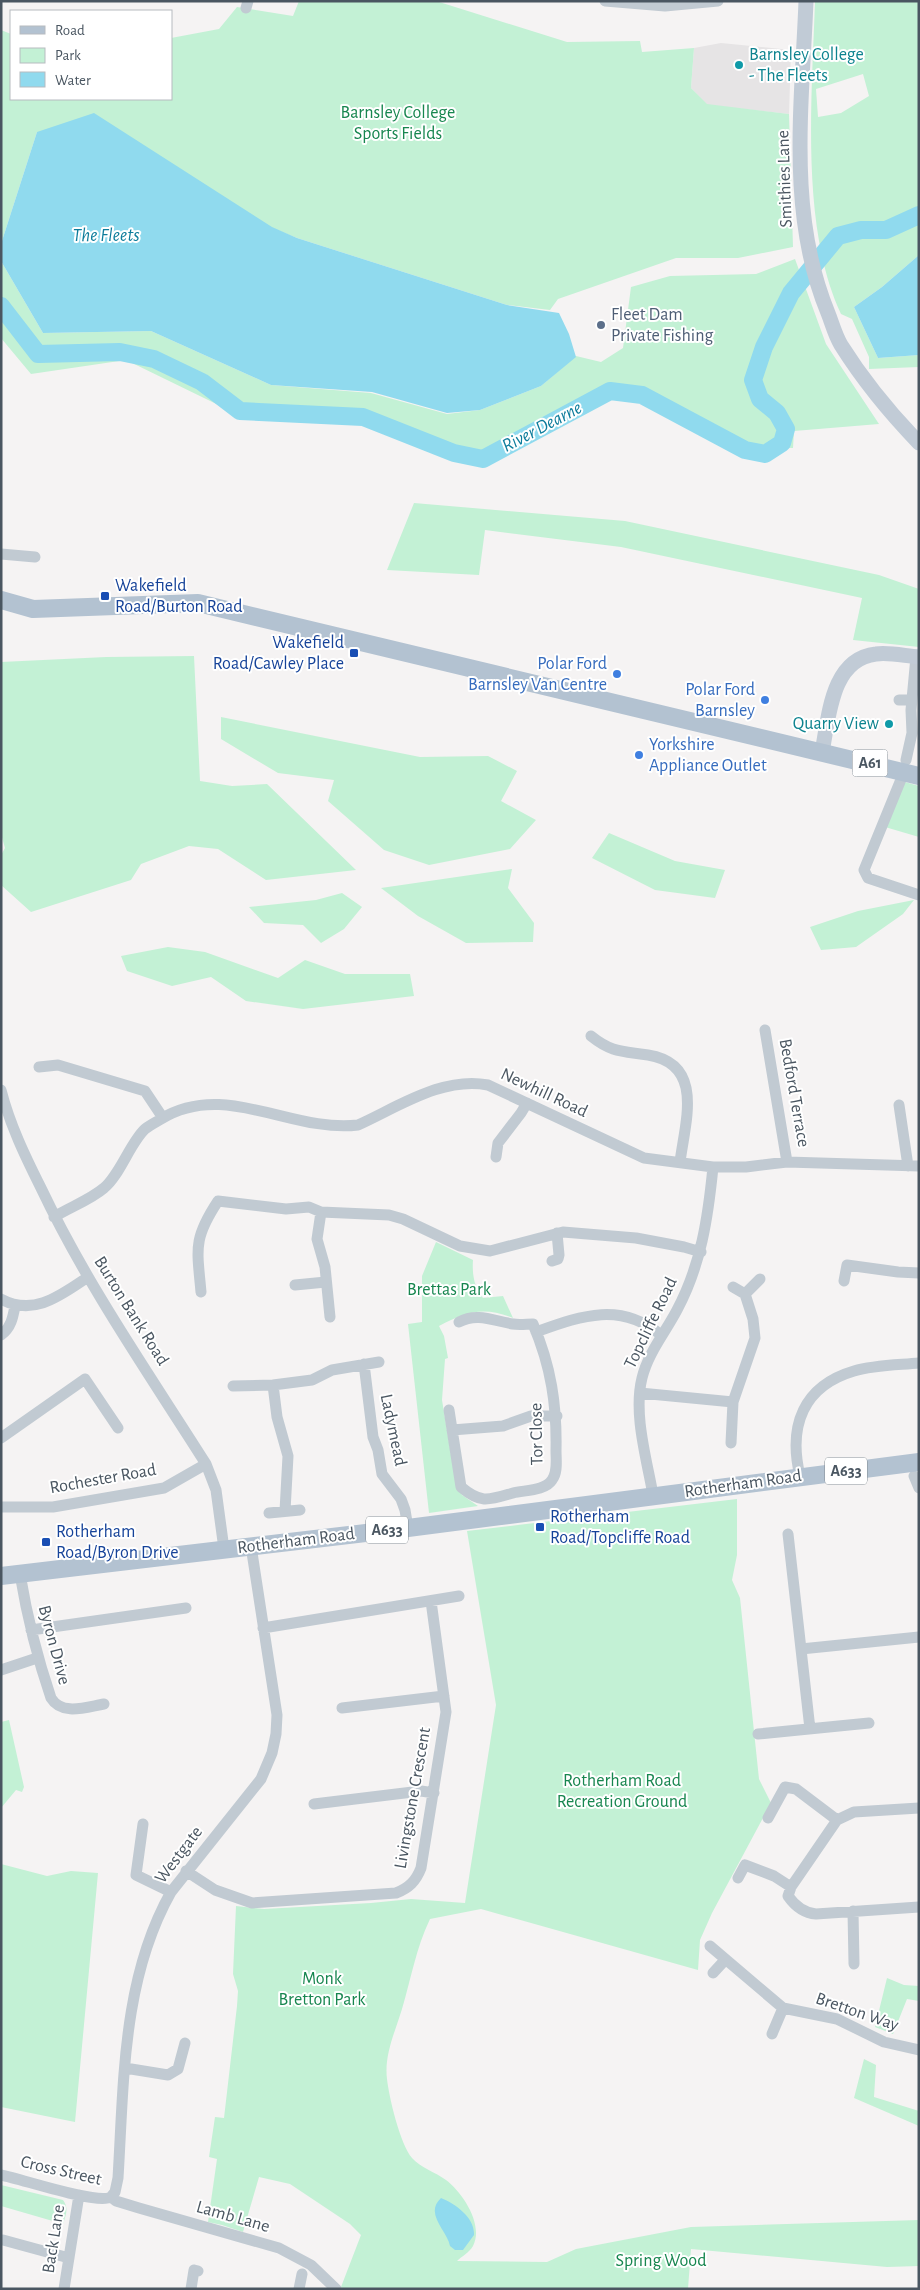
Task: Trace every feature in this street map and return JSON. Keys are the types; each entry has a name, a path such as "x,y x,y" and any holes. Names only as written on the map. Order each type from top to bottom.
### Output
{"main road":[{"name":"A61","path":"1,600 33,609 198,603 822,752 910,769"},
{"name":"A61","path":"1,611 16,614 26,613 33,609"},
{"name":"Rotherham Road","path":"1,1576 408,1528 800,1476 916,1469"}],"street":[{"path":"606,1 665,6 718,1"},
{"name":"Smithies Lane","path":"806,1 800,170 801,203 808,249 817,286 840,343 887,407 919,443"},
{"path":"1,554 35,557"},
{"path":"822,752 836,690 846,669 854,661 863,656 877,654 918,657 912,700 910,769 864,870 868,878 918,894"},
{"path":"899,700 912,700"},
{"name":"Bedford Terrace","path":"766,1030 787,1162"},
{"path":"591,1036 604,1046 625,1054 651,1056 680,1070 685,1080 688,1097 680,1162"},
{"path":"44,1069 58,1065 145,1091 163,1118"},
{"name":"Newhill Road","path":"54,1217 105,1188 145,1129 177,1110 200,1104 225,1103 305,1122 349,1126 358,1125 435,1089 472,1083 488,1085 644,1158 713,1167 787,1162 914,1166"},
{"name":"Burton Bank Road","path":"1,1090 22,1149 54,1217 88,1277 206,1464 216,1490 224,1549"},
{"path":"496,1157 498,1143 521,1114 527,1103"},
{"path":"899,1105 914,1166"},
{"name":"Topcliffe Road","path":"653,1496 641,1432 640,1392 648,1359 677,1311 701,1252 708,1218 713,1167"},
{"path":"201,1292 196,1246 208,1216 218,1201 286,1209 309,1207 321,1212 389,1216 403,1219 460,1246 490,1251 557,1233 636,1238 684,1246 701,1252"},
{"path":"321,1212 317,1239 326,1282 330,1317"},
{"path":"552,1261 558,1259 559,1255 557,1233"},
{"path":"844,1281 847,1265 919,1273"},
{"path":"1,1299 15,1306 43,1304 88,1277"},
{"path":"745,1294 760,1279"},
{"path":"295,1285 326,1282"},
{"path":"731,1443 733,1402 755,1338 753,1319 745,1294 733,1287"},
{"path":"1,1335 7,1331 13,1319 15,1306"},
{"path":"458,1322 474,1317 489,1318 514,1324 533,1324 536,1332 578,1318 615,1314 636,1318 661,1335"},
{"name":"Tor Close","path":"449,1410 461,1487 473,1497 486,1500 545,1486 552,1482 556,1473 557,1416 554,1391 536,1332"},
{"path":"233,1386 273,1385 312,1380 332,1370 379,1362"},
{"path":"800,1476 795,1440 797,1426 802,1412 819,1388 828,1381 856,1370 919,1363"},
{"name":"Ladymead","path":"364,1364 373,1437 378,1450 382,1474 401,1499 408,1528"},
{"path":"1,1438 85,1379 118,1428"},
{"path":"273,1385 277,1417 288,1456 284,1498 285,1512"},
{"path":"640,1392 733,1402"},
{"path":"452,1430 502,1426 531,1416 557,1416"},
{"name":"Rochester Road","path":"1,1507 53,1507 164,1488 206,1464"},
{"path":"916,1469 919,1488"},
{"path":"269,1513 300,1510"},
{"path":"788,1534 810,1729"},
{"name":"Westgate","path":"111,2197 115,2192 118,2178 125,2068 132,1999 143,1956 160,1912 171,1892 252,1791 261,1778 272,1753 276,1734 276,1715 251,1546"},
{"name":"Byron Drive","path":"20,1574 37,1658 51,1698 58,1707 64,1710 104,1704"},
{"path":"263,1628 459,1596"},
{"name":"Livingstone Crescent","path":"186,1871 215,1890 252,1903 396,1893 407,1889 416,1879 421,1868 446,1712 431,1601"},
{"path":"31,1630 186,1608"},
{"path":"801,1649 919,1637"},
{"path":"1,1670 37,1658"},
{"path":"342,1708 444,1696"},
{"path":"758,1734 869,1723"},
{"path":"768,1818 784,1787 796,1789 837,1820"},
{"path":"325,1790 326,1802"},
{"path":"314,1804 421,1792 434,1794"},
{"path":"919,1808 854,1812 837,1820 791,1887 788,1896 792,1903 807,1913 919,1907"},
{"path":"143,1824 136,1875 171,1892"},
{"path":"738,1878 745,1865 774,1876 791,1887"},
{"path":"853,1911 854,1964"},
{"name":"Bretton Way","path":"710,1946 783,2008 837,2019 884,2042 919,2050"},
{"path":"713,1973 725,1960"},
{"path":"772,2034 783,2008"},
{"path":"125,2068 168,2075 178,2069 185,2043"},
{"name":"Cross Street","path":"1,2175 103,2200 111,2197"},
{"name":"Back Lane","path":"64,2289 79,2195"},
{"name":"Lamb Lane","path":"111,2197 116,2201 139,2208 280,2248 311,2265 336,2289"},
{"path":"3,2240 69,2258"},
{"path":"190,2289 194,2270 198,2271"},
{"path":"299,2289 302,2274"}],"shaded area":[{"path":"721,43 791,50 789,114 707,105 691,88 694,48"}],"green space":[{"name":"Barnsley College Sports Fields","path":"299,1 436,1 567,42 640,41 642,52 694,48 691,88 707,104 789,114 793,247 738,258 676,258 558,299 550,310 507,305 297,238 37,132 1,244 1,30 10,34 10,100 172,100 172,38 219,29 237,7 293,16"},
{"path":"815,1 919,1 919,255 882,287 854,307 878,358 919,355 919,367 869,369 869,357 852,319 841,314 828,280 819,242 814,202 812,161 811,119","holes":["863,74 869,96 841,113 818,117 816,89"]},
{"path":"795,259 826,344 879,424 794,431 793,448 755,447 611,385 483,459 454,453 363,417 243,417 126,360 31,374 1,338 1,261 43,333 151,331 271,385 371,393 447,414 480,410 541,386 576,356 601,362 623,348 631,287 670,276 756,274"},
{"path":"414,503 625,521 879,575 919,589 919,647 853,640 862,598 621,547 485,530 479,575 387,570"},
{"path":"194,656 200,781 232,786 267,784 356,870 266,880 218,849 189,846 141,864 131,880 31,912 1,885 1,855 5,848 1,834 1,662 106,657"},
{"path":"221,717 420,757 488,756 517,771 501,801 536,820 510,849 429,865 384,850 328,801 334,780 278,773 221,739"},
{"path":"905,782 919,786 919,837 885,827"},
{"path":"609,833 675,861 725,870 715,898 655,890 592,858"},
{"path":"512,869 508,888 534,923 533,942 466,943 418,916 381,888"},
{"path":"342,893 362,907 344,929 321,943 303,925 264,923 249,907 316,900"},
{"path":"914,900 903,914 856,947 821,950 810,927 858,911"},
{"path":"168,947 205,952 278,978 305,960 345,974 410,974 414,996 303,1009 246,1001 211,977 172,986 127,971 121,956"},
{"name":"Brettas Park","path":"436,1242 473,1260 474,1280 480,1294 483,1298 503,1296 513,1318 493,1312 475,1312 458,1317 439,1326 444,1336 448,1358 445,1359 442,1400 455,1479 462,1495 478,1506 429,1513 408,1324 422,1322 422,1276"},
{"path":"737,1499 737,1555 732,1580 740,1598 759,1779 771,1803 712,1913 700,1940 698,1970 481,1909 430,1919 417,1952 389,2052 386,2070 390,2097 399,2132 412,2158 420,2165 446,2180 465,2201 474,2219 476,2238 473,2246 457,2261 547,2262 576,2249 691,2227 919,2220 919,2266 887,2267 691,2249 688,2289 342,2289 341,2287 361,2235 350,2224 290,2184 259,2177 243,2232 208,2222 217,2159 209,2157 215,2117 224,2118 237,2006 238,1991 233,1974 236,1906 264,1909 411,1899 465,1903 496,1705 467,1531"},
{"path":"9,1720 24,1787 22,1792 16,1790 1,1808 1,1722"},
{"path":"1,1864 47,1876 71,1871 98,1873 75,2122 1,2107"},
{"path":"887,1978 904,1985 919,1986 919,2001 907,1999 893,2034 875,2027"},
{"path":"864,2059 876,2065 874,2097 919,2111 919,2126 854,2098"},
{"path":"1,2185 63,2200 66,2215 63,2224 1,2206"}],"water":[{"name":"The Fleets","path":"94,113 272,227 297,238 507,305 559,313 569,334 576,357 541,386 480,410 447,413 372,392 271,385 151,331 43,333 1,261 1,244 37,132"},
{"path":"919,255 919,355 878,358 854,307 882,287"},
{"path":"441,2198 463,2212 471,2223 474,2235 463,2250 455,2250 450,2246 438,2222 435,2210 436,2204"}],"waterway":[{"name":"River Dearne","path":"1,306 38,354 120,352 154,359 202,382 240,411 363,417 454,453 483,459 610,391 642,395 745,450 765,454 782,443 786,429 777,413 760,399 753,380 764,347 791,293 838,236 861,230 886,230 919,215"}],"place":[{"name":"Barnsley College - The Fleets","path":"739,65"},
{"name":"Fleet Dam Private Fishing","path":"601,325"},
{"name":"Wakefield Road/Burton Road","path":"105,596"},
{"name":"Wakefield Road/Cawley Place","path":"354,653"},
{"name":"Polar Ford Barnsley Van Centre","path":"617,674"},
{"name":"Polar Ford Barnsley","path":"765,700"},
{"name":"Quarry View","path":"889,724"},
{"name":"Yorkshire Appliance Outlet","path":"639,755"},
{"name":"Rotherham Road/Topcliffe Road","path":"540,1527"},
{"name":"Rotherham Road/Byron Drive","path":"46,1542"}],"park label":[{"name":"Rotherham Road Recreation Ground","path":"622,1791"},
{"name":"Monk Bretton Park","path":"322,1989"},
{"name":"Spring Wood","path":"661,2261"}]}
